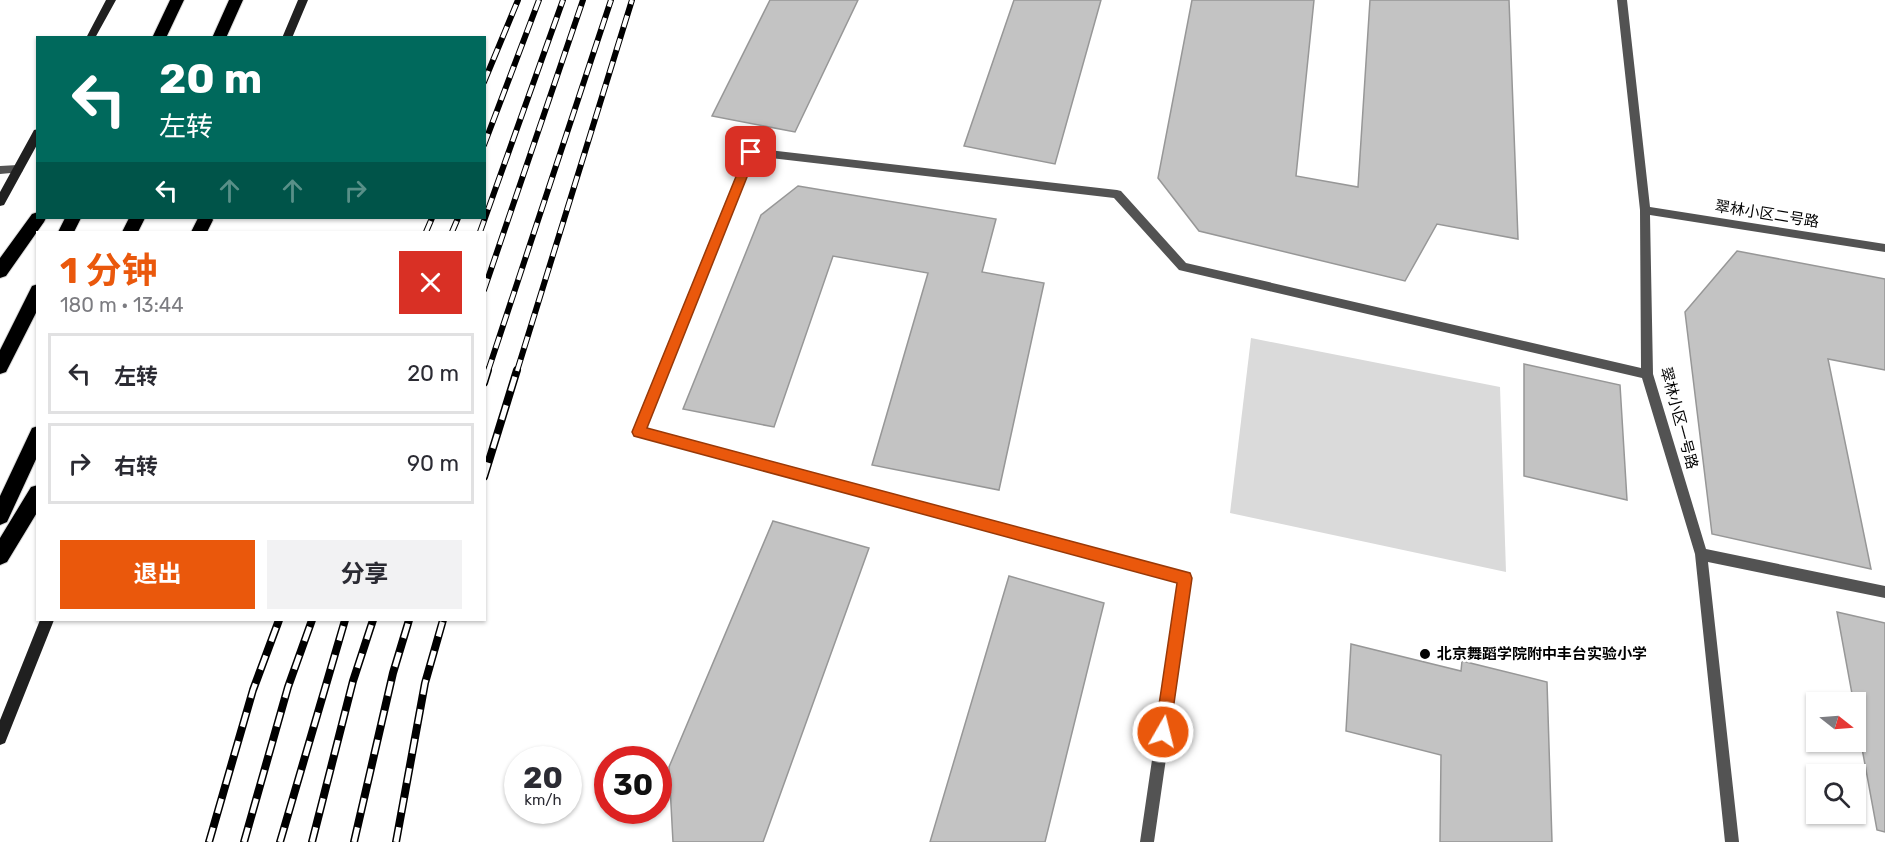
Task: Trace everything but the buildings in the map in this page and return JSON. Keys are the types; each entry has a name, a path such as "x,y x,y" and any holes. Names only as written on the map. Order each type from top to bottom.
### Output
{"highway":[{"path":"159,36 177,0"},
{"path":"220,36 236,0"},
{"path":"0,271 37,219"},
{"path":"0,367 36,295"},
{"path":"0,516 36,438"},
{"path":"0,556 36,496"}],"street":[{"path":"91,36 111,0"},
{"path":"287,36 303,0"},
{"name":"翠林小区一号路","path":"1622,0 1645,210 1647,374 1701,554 1732,842"},
{"path":"0,202 36,137"},
{"path":"1148,842 1185,578 638,432 751,152 1117,194 1183,267 1647,374"},
{"path":"0,170 18,169"},
{"name":"翠林小区二号路","path":"1645,210 1885,248"},
{"path":"1701,554 1885,592"},
{"path":"0,738 47,621"}],"shaded area":[{"path":"1251,338 1500,387 1506,572 1230,513"}],"railway":[{"path":"486,77 518,0"},
{"path":"486,140 539,0"},
{"path":"486,215 563,0"},
{"path":"486,284 583,0"},
{"path":"488,371 611,0"},
{"path":"517,371 632,0"},
{"path":"426,231 432,219"},
{"path":"452,231 458,219"},
{"path":"480,231 485,219"},
{"path":"486,376 488,370"},
{"path":"486,471 517,370"},
{"path":"209,842 253,690 279,621"},
{"path":"244,842 288,687 312,621"},
{"path":"280,842 345,621"},
{"path":"312,842 353,681 373,621"},
{"path":"354,842 393,673 409,621"},
{"path":"396,842 425,683 443,621"}],"place":[{"name":"北京舞蹈学院附中丰台实验小学","path":"1425,654"}],"route":[{"path":"751,152 638,432 1185,578 1163,732"}]}
